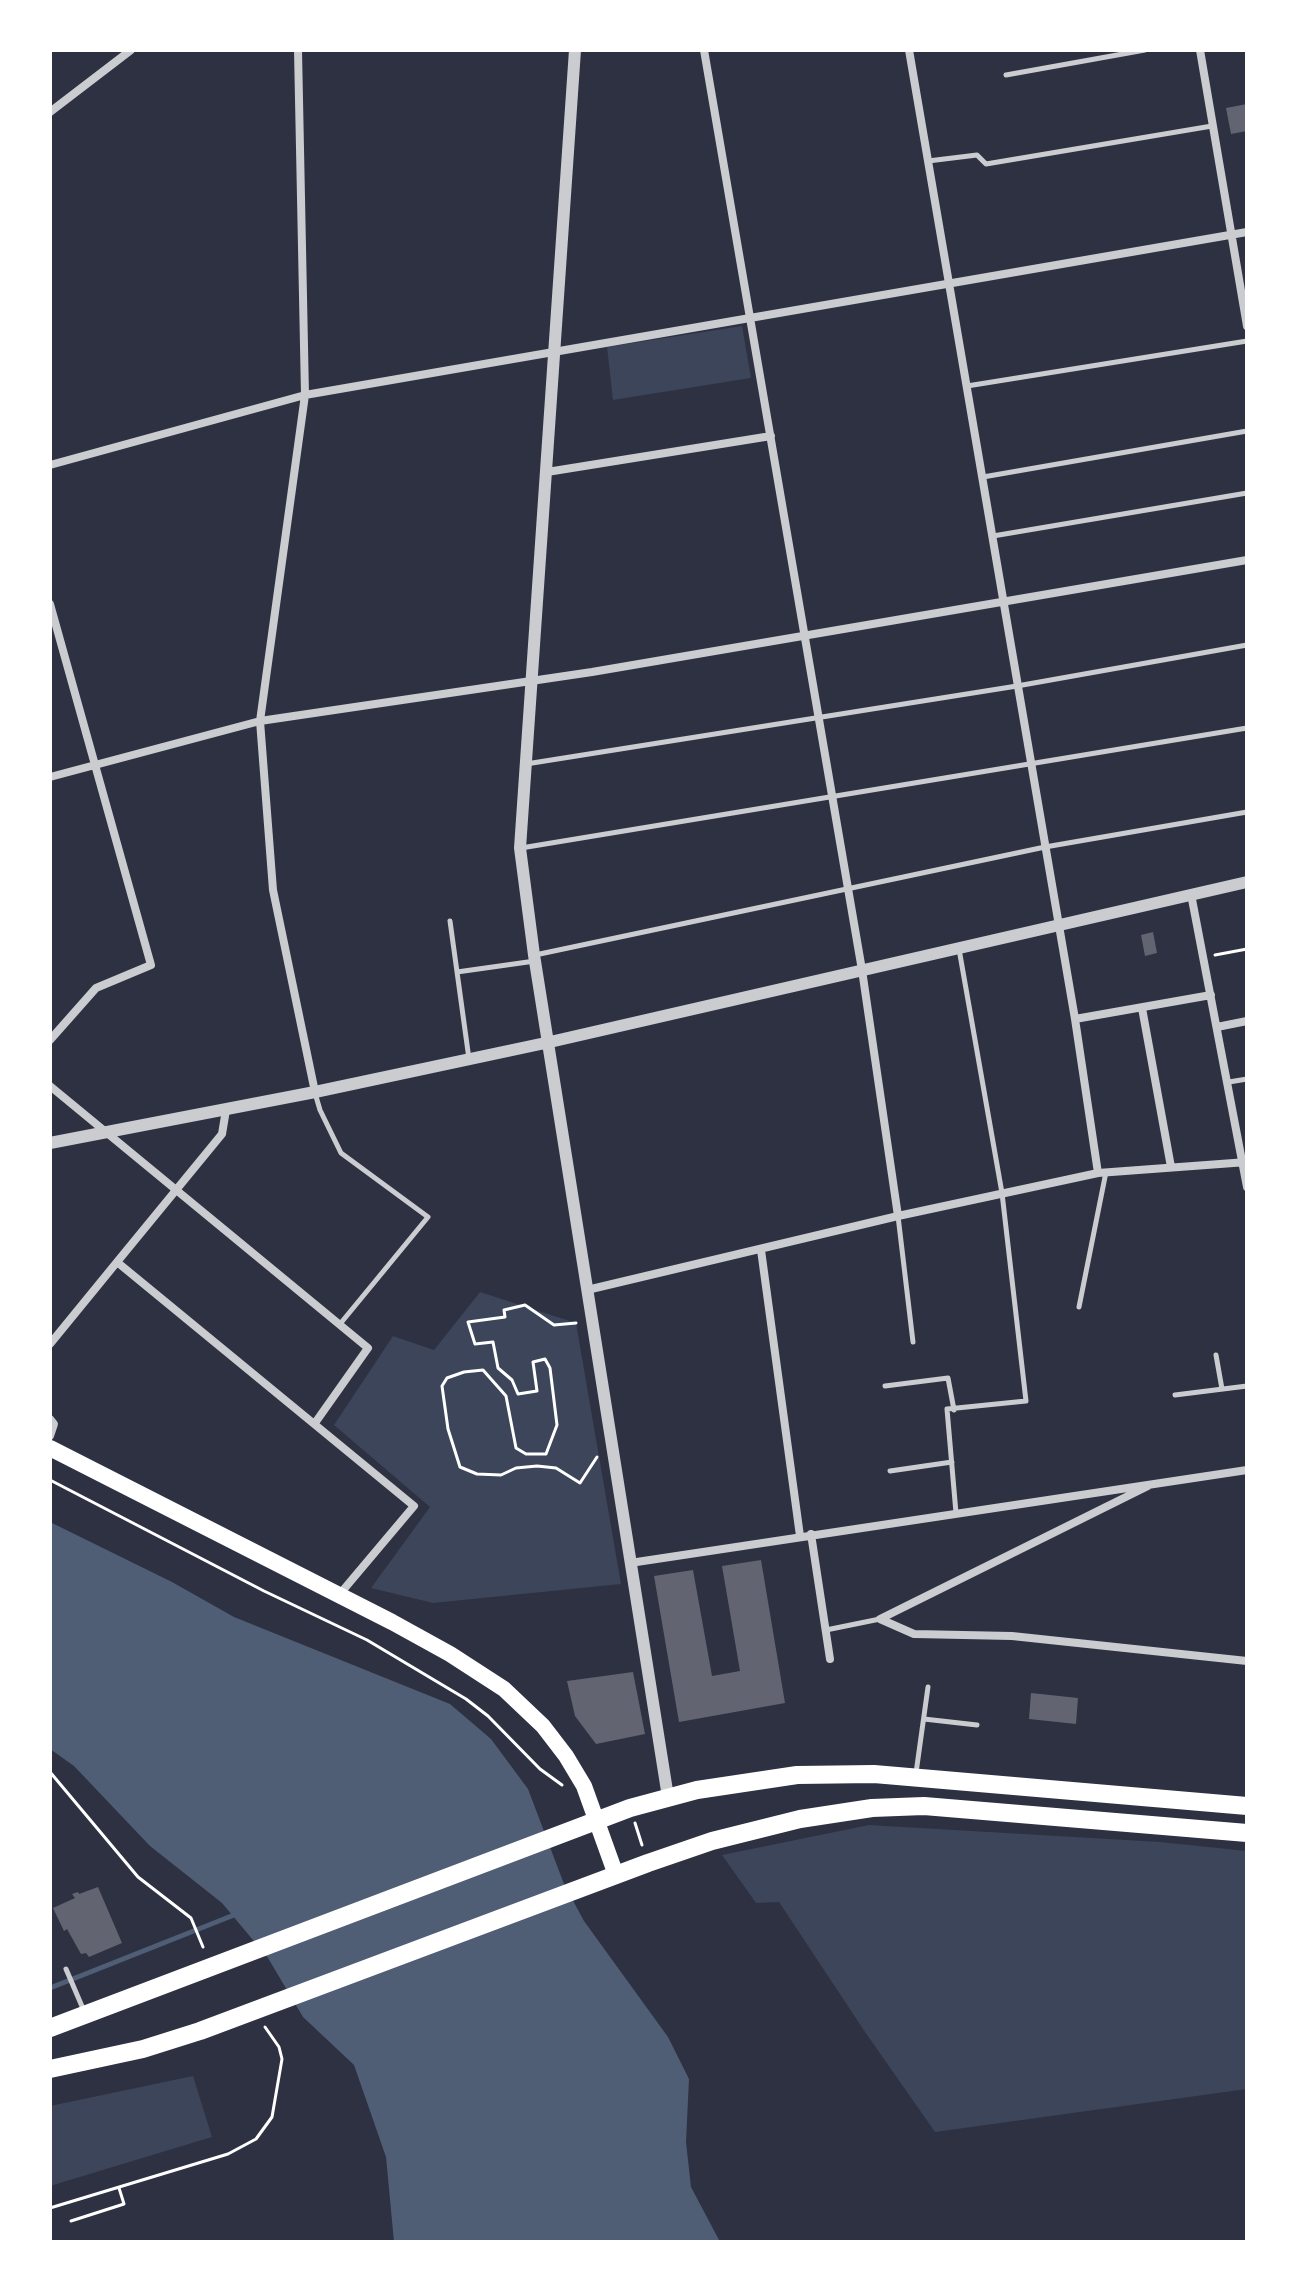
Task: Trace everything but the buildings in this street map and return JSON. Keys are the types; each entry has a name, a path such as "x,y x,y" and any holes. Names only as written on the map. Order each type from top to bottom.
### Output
{"highway":[{"path":"50,2028 597,1821 668,1797 746,1781 797,1775 874,1774 1247,1806"},
{"path":"50,2069 143,2049 261,2017 616,1875 712,1841 800,1819 872,1808 924,1806 1247,1833"}],"main road":[{"path":"50,1448 450,1654 504,1689 543,1726 566,1756 584,1786 616,1875"}],"street":[{"path":"50,112 131,50"},
{"path":"298,50 305,395 260,721 273,890 315,1092"},
{"path":"575,50 520,848 534,958 550,1042 668,1797"},
{"path":"704,50 862,970 898,1216"},
{"path":"909,50 1102,1172"},
{"path":"1200,50 1247,326"},
{"path":"50,465 305,395 1247,232"},
{"path":"547,472 771,436"},
{"path":"50,777 260,721 532,681 1247,560"},
{"path":"50,604 151,965 96,988 50,1040"},
{"path":"50,653 63,650"},
{"path":"50,1143 226,1110 550,1042 1247,882"},
{"path":"1191,894 1245,1162 1247,1187"},
{"path":"1075,1019 1211,995"},
{"path":"1142,1008 1171,1167"},
{"path":"1217,1027 1247,1021"},
{"path":"50,1086 368,1348 315,1423"},
{"path":"50,1344 222,1134 226,1110"},
{"path":"587,1290 898,1216 1102,1172 1245,1162"},
{"path":"761,1250 800,1536"},
{"path":"117,1262 414,1506 338,1595"},
{"path":"50,1419 54,1424 50,1436"},
{"path":"630,1563 1247,1470"},
{"path":"880,1619 1148,1486"},
{"path":"811,1534 830,1659"},
{"path":"880,1619 914,1634 1012,1636 1247,1661"}],"lane":[{"path":"1006,75 1145,50"},
{"path":"928,161 977,155 986,164 1213,126"},
{"path":"966,386 1247,341"},
{"path":"982,478 1247,431"},
{"path":"992,537 1247,493"},
{"path":"525,764 1017,686 1247,645"},
{"path":"520,848 1247,728"},
{"path":"457,972 1045,847 1247,812"},
{"path":"450,921 469,1059"},
{"path":"956,1513 947,1409 1026,1401 1002,1193 959,948"},
{"path":"1229,1082 1247,1079"},
{"path":"315,1092 320,1110 341,1153 428,1217 340,1324"},
{"path":"1079,1307 1102,1172"},
{"path":"898,1216 913,1342"},
{"path":"1216,1355 1222,1390"},
{"path":"885,1386 948,1378 954,1410"},
{"path":"1175,1395 1247,1386"},
{"path":"890,1471 952,1462"},
{"path":"826,1630 880,1619"},
{"path":"916,1777 928,1687"},
{"path":"924,1719 977,1725"},
{"path":"66,1969 86,2016"}],"path":[{"path":"1209,956 1247,949"},
{"path":"576,1323 554,1325 525,1305 504,1310 505,1317 468,1322 475,1344 493,1342 498,1368 512,1380 518,1394 537,1391 533,1362 545,1359 550,1368 557,1425 546,1454 526,1454 516,1448 506,1396 483,1370 447,1378 442,1386 448,1429 460,1467 477,1474 501,1475 516,1468 537,1466 556,1468 580,1483 594,1459 603,1454"},
{"path":"50,1480 264,1591 367,1640 466,1699 488,1716 540,1769 563,1786"},
{"path":"50,1772 138,1877 191,1918 203,1947"},
{"path":"634,1820 642,1845"},
{"path":"50,2208 228,2154 249,2144 263,2131 275,2107 282,2059 279,2047 261,2017"},
{"path":"71,2221 124,2204 118,2188"}],"shaded area":[{"path":"742,326 751,378 613,400 607,347"},
{"path":"480,1292 576,1323 621,1584 433,1603 371,1588 430,1507 334,1425 393,1336 434,1350"},
{"path":"50,1522 172,1582 234,1617 450,1704 491,1739 528,1789 564,1884 584,1921 668,2037 689,2079 686,2142 691,2187 719,2240 723,2242 394,2242 386,2157 354,2065 303,2017 268,1958 222,1903 150,1846 74,1766 50,1749"},
{"path":"869,1825 1160,1842 1247,1851 1247,2089 935,2132 779,1902 756,1903 722,1855"},
{"path":"193,2076 212,2137 50,2186 50,2106"}],"waterway":[{"path":"50,1988 239,1913"}]}
